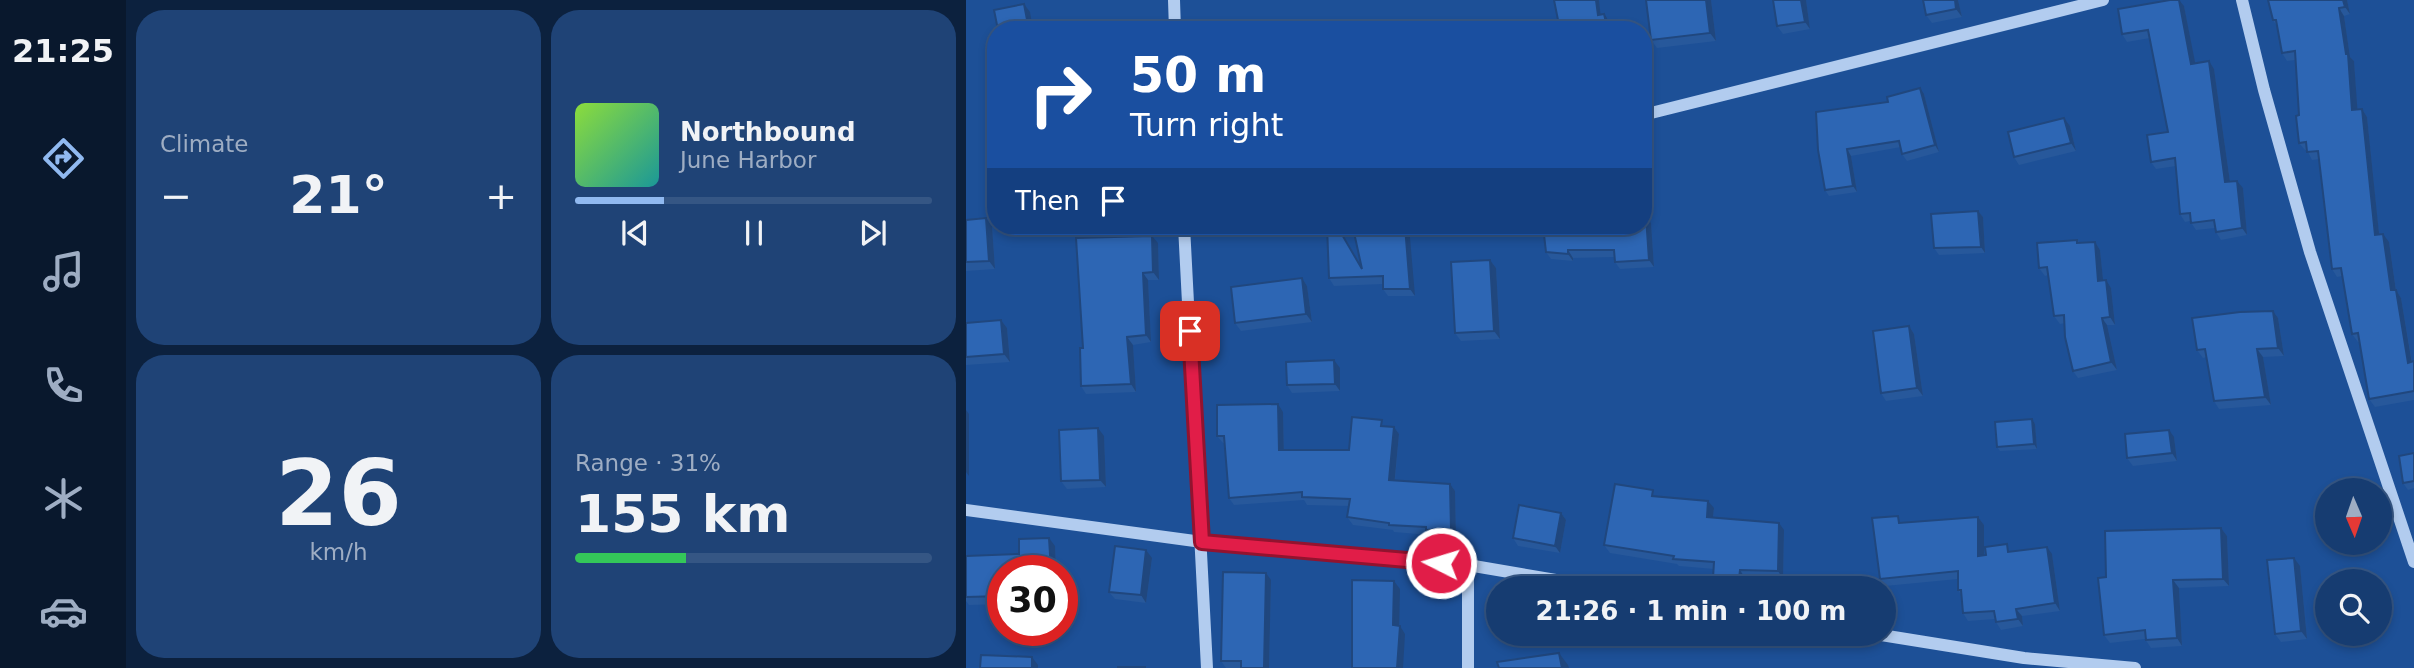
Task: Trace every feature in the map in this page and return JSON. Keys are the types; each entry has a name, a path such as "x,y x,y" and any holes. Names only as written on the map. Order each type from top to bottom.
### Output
{"street":[{"path":"1174,0 1175,21"},
{"path":"1652,113 2103,0"},
{"path":"2242,0 2264,90 2310,252 2414,562"},
{"path":"1185,235 1207,668"},
{"path":"966,510 1202,542 1468,565 1533,576"},
{"path":"1468,565 1468,668"},
{"path":"1896,638 2027,663 2135,668"}],"building":[{"path":"1554,0 1596,0 1598,15 1604,14 1606,21 1558,21"},
{"path":"1646,0 1706,0 1710,33 1652,40 1652,21 1649,21"},
{"path":"1773,0 1801,0 1805,22 1777,26"},
{"path":"1923,0 1955,0 1956,9 1926,15"},
{"path":"2179,0 2191,64 2209,61 2225,182 2237,181 2242,228 2216,232 2214,220 2191,223 2190,213 2180,214 2175,158 2151,162 2147,135 2168,132 2148,30 2122,34 2118,9"},
{"path":"2268,0 2343,0 2345,7 2339,8 2348,54 2352,110 2362,109 2375,235 2383,234 2391,290 2396,290 2408,363 2414,361 2414,391 2369,399 2358,333 2352,334 2341,268 2332,269 2318,151 2307,152 2306,142 2299,143 2295,51 2282,53 2276,20 2273,20"},
{"path":"1024,4 1027,21 996,21 994,10"},
{"path":"1920,88 1935,145 1902,154 1899,141 1847,149 1853,186 1825,190 1818,150 1816,112 1888,102 1887,97"},
{"path":"2064,118 2071,143 2014,157 2008,132"},
{"path":"1978,211 1981,247 1934,248 1931,214"},
{"path":"986,218 989,261 966,262 966,220"},
{"path":"1327,235 1342,235 1362,269 1355,235 1406,235 1410,289 1383,289 1383,276 1329,278"},
{"path":"1544,235 1647,235 1649,260 1615,262 1614,250 1568,250 1568,254 1546,252"},
{"path":"1152,236 1153,272 1143,273 1146,335 1127,337 1131,384 1081,386 1080,348 1083,348 1076,238"},
{"path":"2077,240 2077,243 2095,242 2098,281 2106,280 2110,317 2102,318 2111,362 2073,371 2065,337 2064,315 2054,316 2047,267 2039,268 2037,243"},
{"path":"1490,260 1494,331 1455,333 1451,262"},
{"path":"1302,278 1306,314 1235,323 1231,287"},
{"path":"2273,311 2278,348 2257,349 2265,397 2214,401 2205,349 2197,350 2192,318"},
{"path":"1001,320 1004,354 966,357 966,323"},
{"path":"1909,326 1917,388 1881,393 1873,331"},
{"path":"1334,360 1335,384 1287,385 1286,362"},
{"path":"1278,404 1279,450 1349,450 1352,417 1382,420 1381,426 1394,427 1389,480 1450,484 1451,529 1426,530 1426,527 1389,525 1347,517 1350,499 1302,497 1302,492 1229,498 1224,436 1217,436 1217,405"},
{"path":"2032,419 2034,444 1997,447 1995,422"},
{"path":"1098,428 1100,480 1061,481 1059,430"},
{"path":"2169,430 2172,453 2127,458 2125,434"},
{"path":"2414,453 2414,481 2403,483 2399,456"},
{"path":"1615,484 1653,490 1652,496 1708,501 1707,517 1779,523 1778,571 1740,570 1739,576 1713,576 1714,562 1673,559 1674,556 1604,545"},
{"path":"1519,505 1561,513 1555,546 1513,538"},
{"path":"1898,516 1899,523 1978,517 1978,556 1986,555 1985,547 2007,544 2008,552 2047,547 2055,603 2016,609 2018,619 1996,622 1994,611 1963,613 1961,590 1958,590 1958,571 1896,577 1880,576 1872,518"},
{"path":"2221,528 2223,579 2173,580 2177,638 2146,640 2145,630 2104,635 2098,578 2106,577 2105,531"},
{"path":"1049,538 1050,555 992,555 1019,554 1019,539"},
{"path":"1115,546 1146,550 1141,595 1109,592"},
{"path":"987,555 987,596 966,597 966,556"},
{"path":"2294,558 2301,631 2275,634 2267,560"},
{"path":"1223,572 1266,573 1264,668 1241,668 1241,661 1221,661"},
{"path":"1352,580 1394,581 1393,625 1400,626 1397,668 1352,668"},
{"path":"1559,653 1562,668 1499,668 1497,662"},
{"path":"981,655 1032,657 1032,668 980,668"}],"route":[{"path":"1190,331 1202,542 1441,563"}]}
